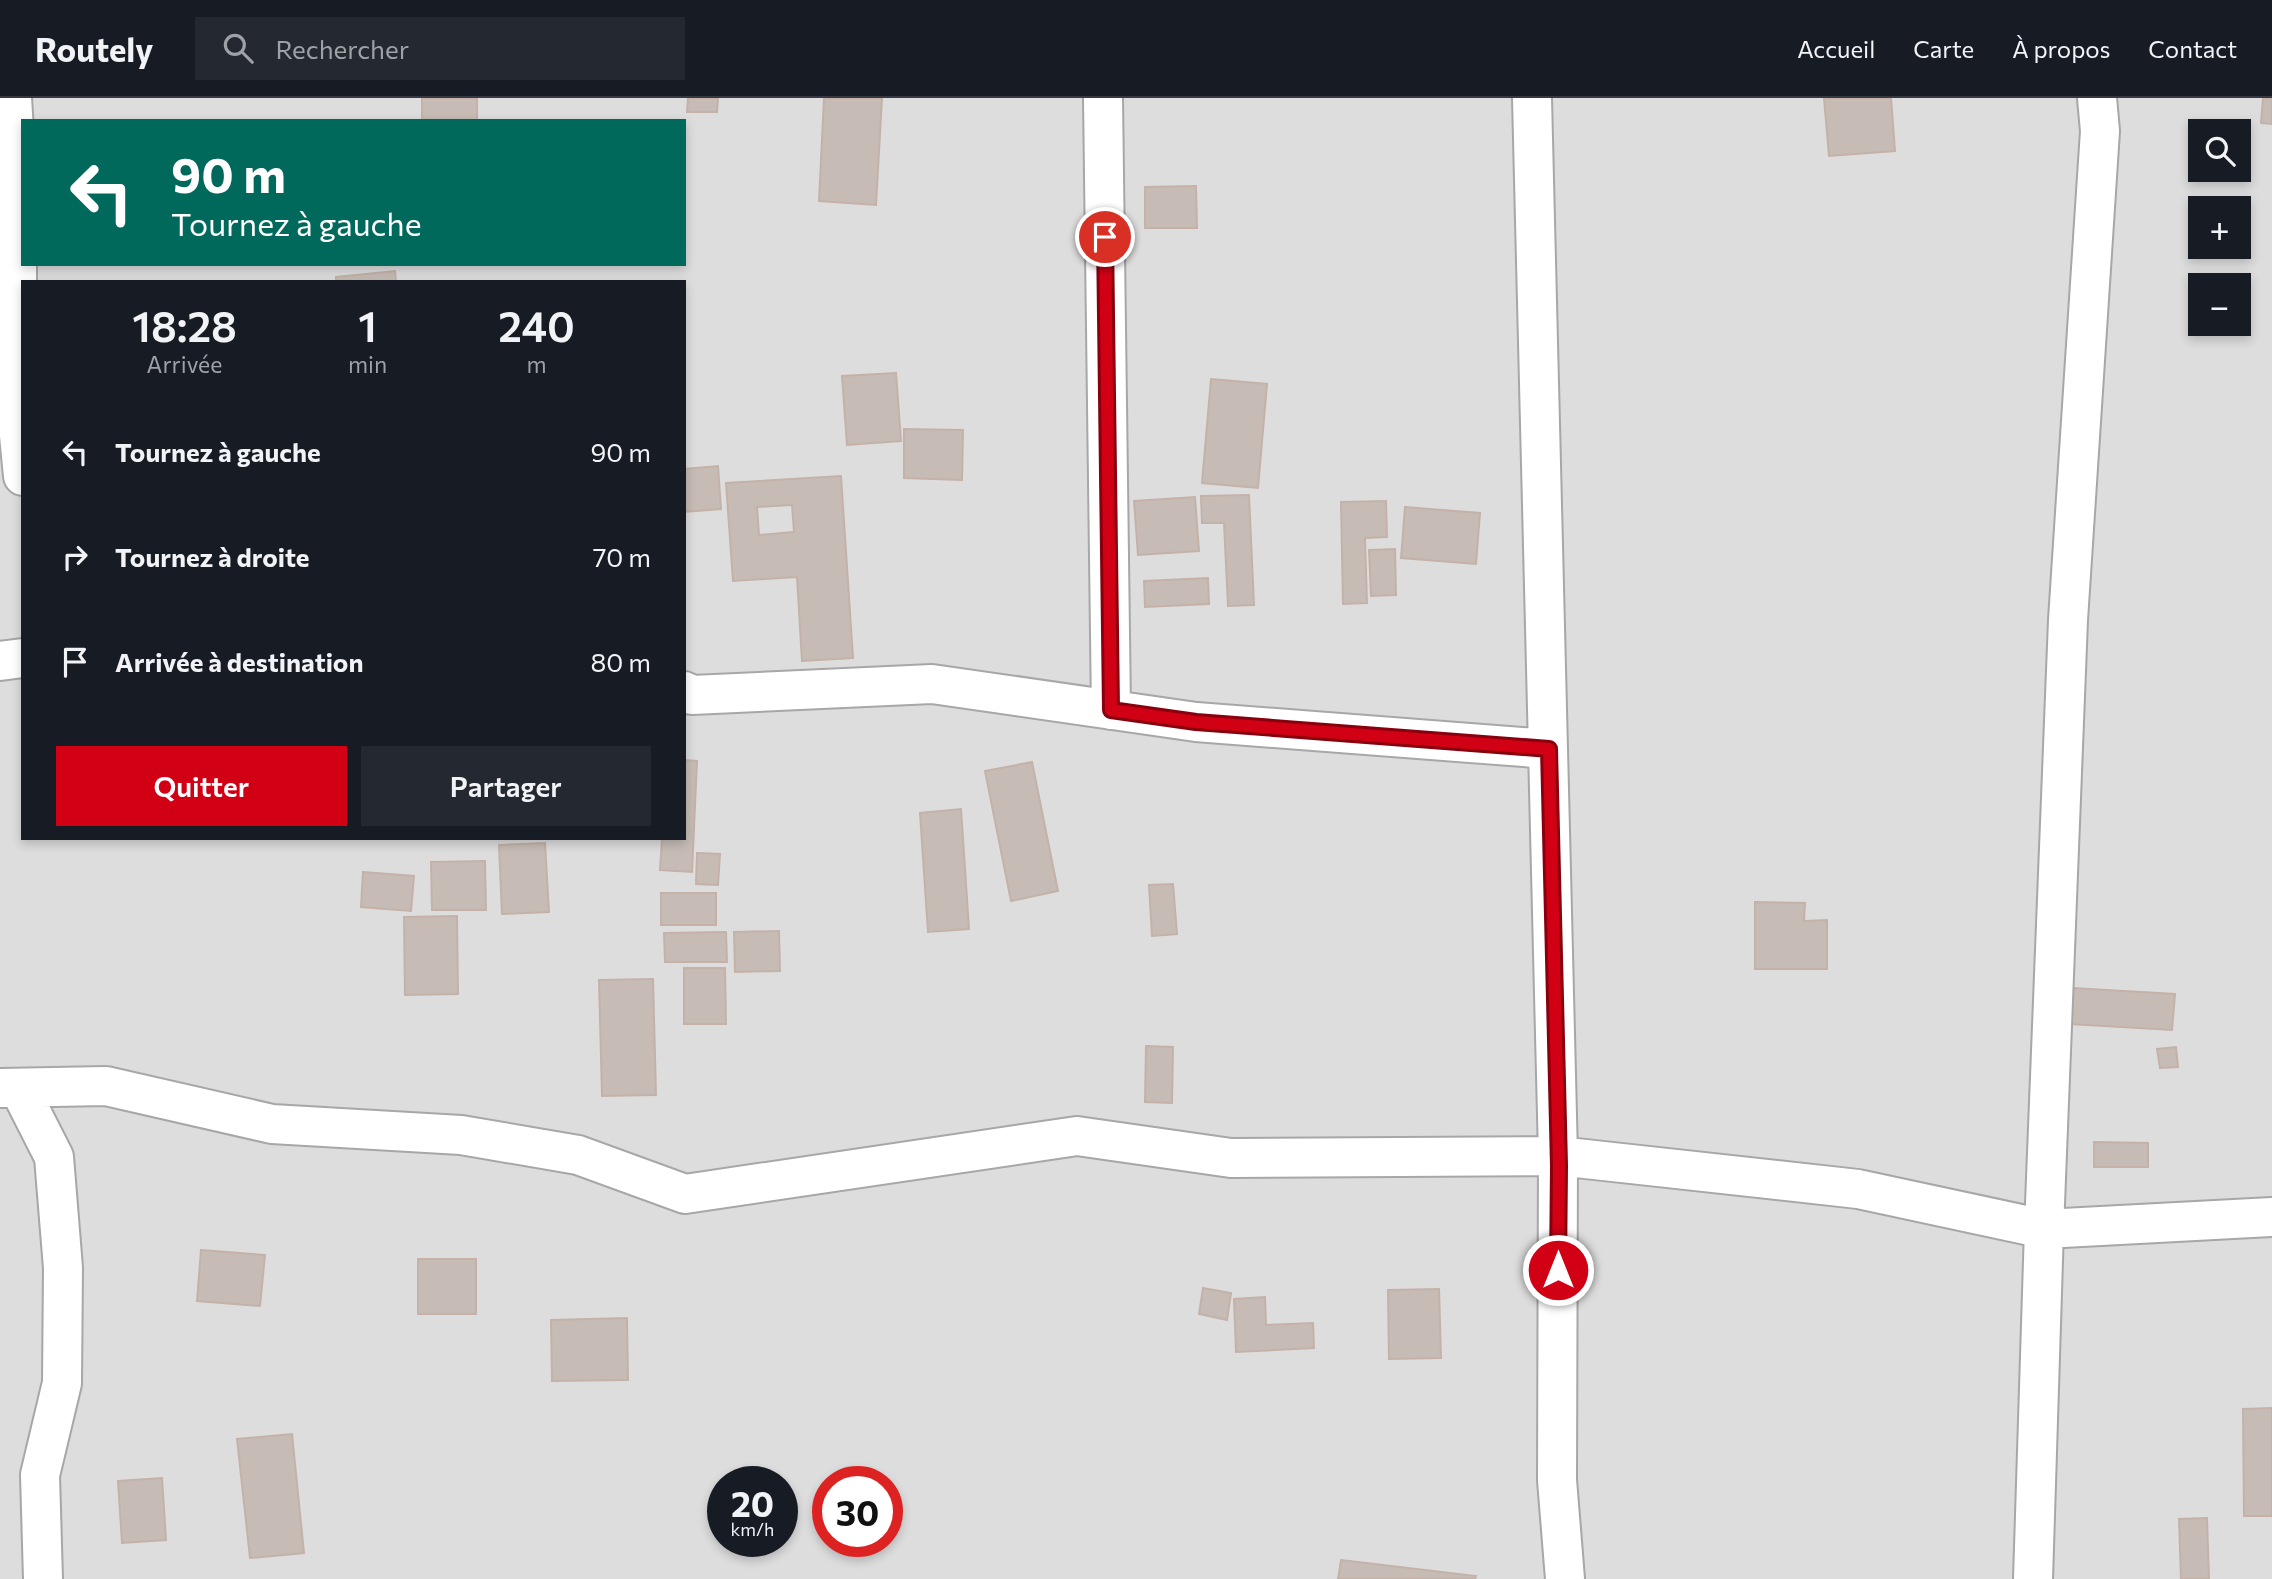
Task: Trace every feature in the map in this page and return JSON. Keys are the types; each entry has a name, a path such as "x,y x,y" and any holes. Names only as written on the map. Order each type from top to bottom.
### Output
{"street":[{"path":"12,98 17,177 17,415 21,456"},
{"path":"1103,98 1111,710"},
{"path":"1532,98 1559,1156 1557,1480 1565,1579"},
{"path":"2033,1579 2068,620 2100,131 2097,98"},
{"path":"0,661 21,658"},
{"path":"686,692 692,695 932,684 1196,722 1549,749"},
{"path":"10,1088 106,1086 272,1124 461,1135 578,1155 685,1194 1077,1136 1231,1158 1559,1156 1858,1189 2044,1229 2272,1217"},
{"path":"10,1088 54,1157 63,1268 62,1382 40,1475 43,1579"}],"shaded area":[{"path":"0,98 2272,98 2272,1579 0,1579"}],"building":[{"path":"422,98 477,98 477,119 422,119"},
{"path":"688,98 718,98 717,112 687,112"},
{"path":"824,98 882,98 876,205 819,201"},
{"path":"1824,98 1891,98 1895,151 1829,156"},
{"path":"2263,98 2272,98 2272,124 2261,123"},
{"path":"1196,186 1197,228 1145,228 1145,187"},
{"path":"395,271 396,280 336,280 336,277"},
{"path":"896,373 901,441 847,445 842,376"},
{"path":"1211,379 1267,384 1258,488 1202,483"},
{"path":"904,429 963,430 962,480 904,478"},
{"path":"718,466 721,509 686,512 686,469"},
{"path":"841,476 853,658 802,661 797,577 733,581 726,483","holes":["792,505 794,532 759,535 757,507"]},
{"path":"1249,495 1254,605 1228,606 1224,523 1202,523 1201,496"},
{"path":"1195,497 1199,551 1138,555 1134,501"},
{"path":"1386,501 1387,537 1365,538 1367,603 1343,604 1341,502"},
{"path":"1405,507 1480,513 1476,564 1401,558"},
{"path":"1395,549 1396,595 1371,596 1369,550"},
{"path":"1208,578 1209,604 1145,607 1144,581"},
{"path":"686,760 697,761 692,872 660,870 662,840 686,840"},
{"path":"1032,762 1058,891 1011,901 985,771"},
{"path":"961,809 969,929 928,932 920,813"},
{"path":"545,843 549,912 502,914 499,845"},
{"path":"697,853 720,854 718,885 696,884"},
{"path":"485,861 486,910 432,910 431,862"},
{"path":"363,872 414,876 411,911 361,907"},
{"path":"1173,884 1177,934 1152,936 1149,885"},
{"path":"661,893 716,893 716,925 661,925"},
{"path":"1755,902 1805,903 1804,921 1827,920 1827,969 1755,969"},
{"path":"457,916 458,994 405,995 404,917"},
{"path":"779,931 780,971 735,972 734,932"},
{"path":"726,932 727,962 665,962 664,933"},
{"path":"684,968 725,968 726,1024 684,1024"},
{"path":"653,979 656,1095 602,1096 599,980"},
{"path":"2072,988 2175,994 2172,1030 2070,1024"},
{"path":"1146,1046 1173,1047 1172,1103 1145,1102"},
{"path":"2176,1047 2178,1067 2160,1068 2157,1049"},
{"path":"2094,1142 2148,1143 2148,1167 2094,1167"},
{"path":"201,1250 265,1255 260,1306 197,1301"},
{"path":"418,1259 476,1259 476,1314 418,1314"},
{"path":"1203,1288 1231,1293 1227,1320 1199,1314"},
{"path":"1439,1289 1441,1358 1389,1359 1388,1290"},
{"path":"1265,1297 1266,1325 1313,1323 1314,1348 1236,1352 1234,1299"},
{"path":"627,1318 628,1380 552,1381 551,1320"},
{"path":"2272,1408 2272,1516 2244,1516 2243,1409"},
{"path":"292,1434 304,1553 250,1558 237,1439"},
{"path":"162,1478 166,1540 122,1543 118,1481"},
{"path":"2207,1518 2209,1579 2181,1579 2179,1519"},
{"path":"1341,1560 1476,1576 1475,1579 1338,1579"}],"route":[{"path":"1105,237 1111,710 1196,722 1549,749 1559,1166 1558,1270"}]}
